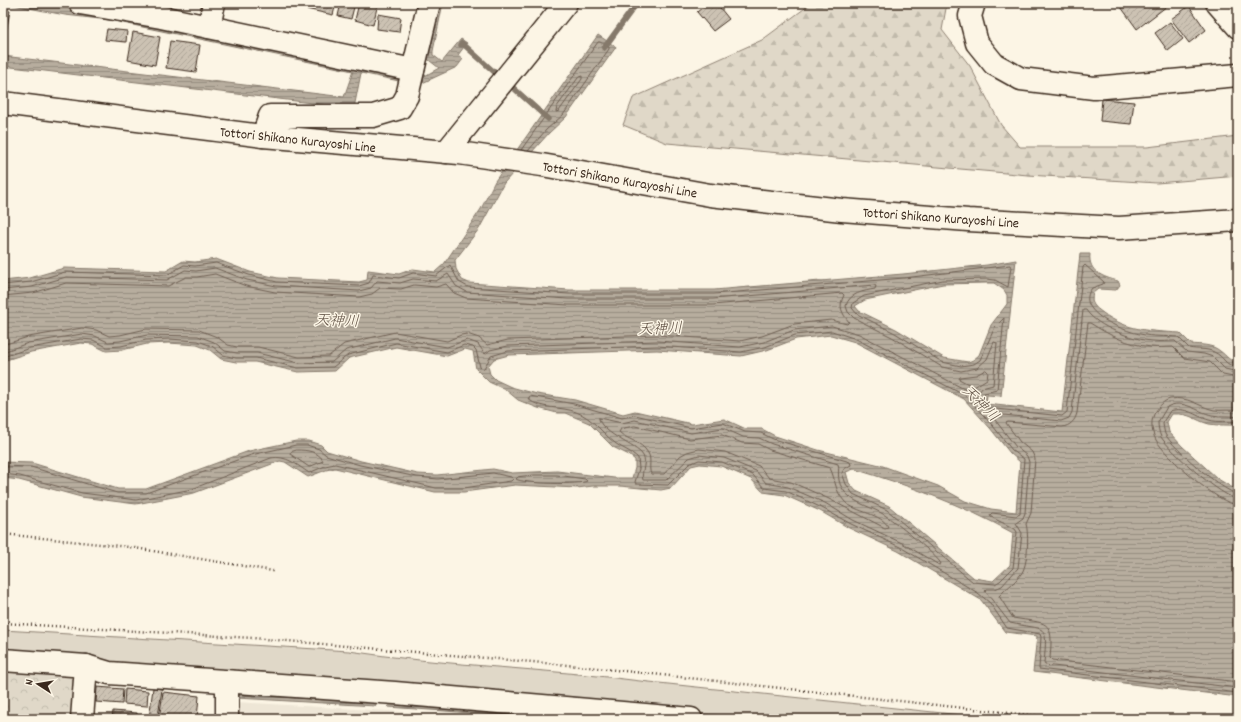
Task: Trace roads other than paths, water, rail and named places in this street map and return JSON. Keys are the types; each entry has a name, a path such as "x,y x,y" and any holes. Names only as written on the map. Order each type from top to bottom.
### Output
{"street":[{"path":"80,3 209,27 413,70"},
{"path":"209,27 214,3"},
{"path":"263,136 270,116 373,116 400,108 407,96 429,3"},
{"path":"453,153 566,3"},
{"path":"974,3 970,16 977,43 994,64 1021,79 1094,88 1238,75"},
{"path":"1217,3 1238,27"},
{"name":"Tottori Shikano Kurayoshi Line","path":"3,103 263,136 453,153 542,166 710,195 842,210 968,220 1119,228 1238,220"},
{"path":"3,660 86,666 109,673 395,693 691,719"},
{"path":"82,719 86,666"},
{"path":"227,682 227,719"}],"water":[{"path":"3,3 47,3 78,7 421,78 439,68 425,57 437,3 443,3 433,55 442,62 461,39 467,43 458,55 463,59 457,67 418,85 361,73 354,108 3,66 3,56 344,97 353,71 109,20 65,15"},
{"name":"天神川","path":"598,35 616,47 566,117 549,133 504,183 479,229 455,260 456,269 462,280 469,283 569,290 714,290 903,274 987,265 1016,260 1001,396 987,395 986,404 1062,412 1080,254 1090,254 1091,265 1094,269 1107,278 1118,281 1120,285 1116,290 1098,289 1093,293 1092,300 1094,305 1103,313 1130,327 1149,331 1180,333 1191,344 1213,347 1230,360 1238,363 1238,426 1209,424 1178,414 1172,414 1167,422 1169,432 1182,446 1218,479 1238,491 1238,697 1033,672 1037,636 1005,632 981,600 898,551 849,528 820,511 784,495 763,492 751,479 721,466 700,464 691,466 671,488 661,490 620,486 593,486 577,488 515,485 464,492 435,492 335,468 308,477 285,462 280,461 194,493 136,504 81,497 19,480 3,478 3,462 32,463 118,489 146,489 249,451 296,441 308,441 321,445 327,451 361,461 418,474 437,475 493,469 512,473 557,471 614,478 632,478 635,468 635,460 629,455 613,447 589,423 565,413 557,413 538,408 518,400 506,390 489,382 476,369 473,351 465,349 447,356 396,347 349,358 335,371 298,372 255,362 236,362 221,359 210,350 197,345 169,343 147,344 122,350 106,351 92,344 81,343 31,352 3,361 3,281 30,278 64,268 166,271 183,261 195,262 216,259 250,272 278,278 359,282 367,280 368,270 399,274 413,269 435,272 444,264 481,209 495,181","holes":["994,283 1004,290 1007,295 1007,304 991,325 979,355 968,362 944,358 896,329 859,311 855,306 865,300 943,284","831,335 855,342 964,399 1010,453 1020,462 1016,512 991,509 965,501 938,486 880,465 818,450 775,436 762,429 746,429 724,419 692,424 635,411 623,414 575,400 537,394 511,387 496,380 490,374 488,366 494,359 509,355 657,350 741,356 767,350 796,339","854,469 915,489 975,513 1013,533 1010,565 993,581 974,578 889,506 856,491 849,483 846,472"]},
{"path":"237,695 376,702 376,706 237,698"},
{"path":"389,701 540,713 541,718 388,707"}],"waterway":[{"path":"604,48 637,3"},
{"path":"461,45 462,43 501,78"},
{"path":"508,83 548,119"}]}
